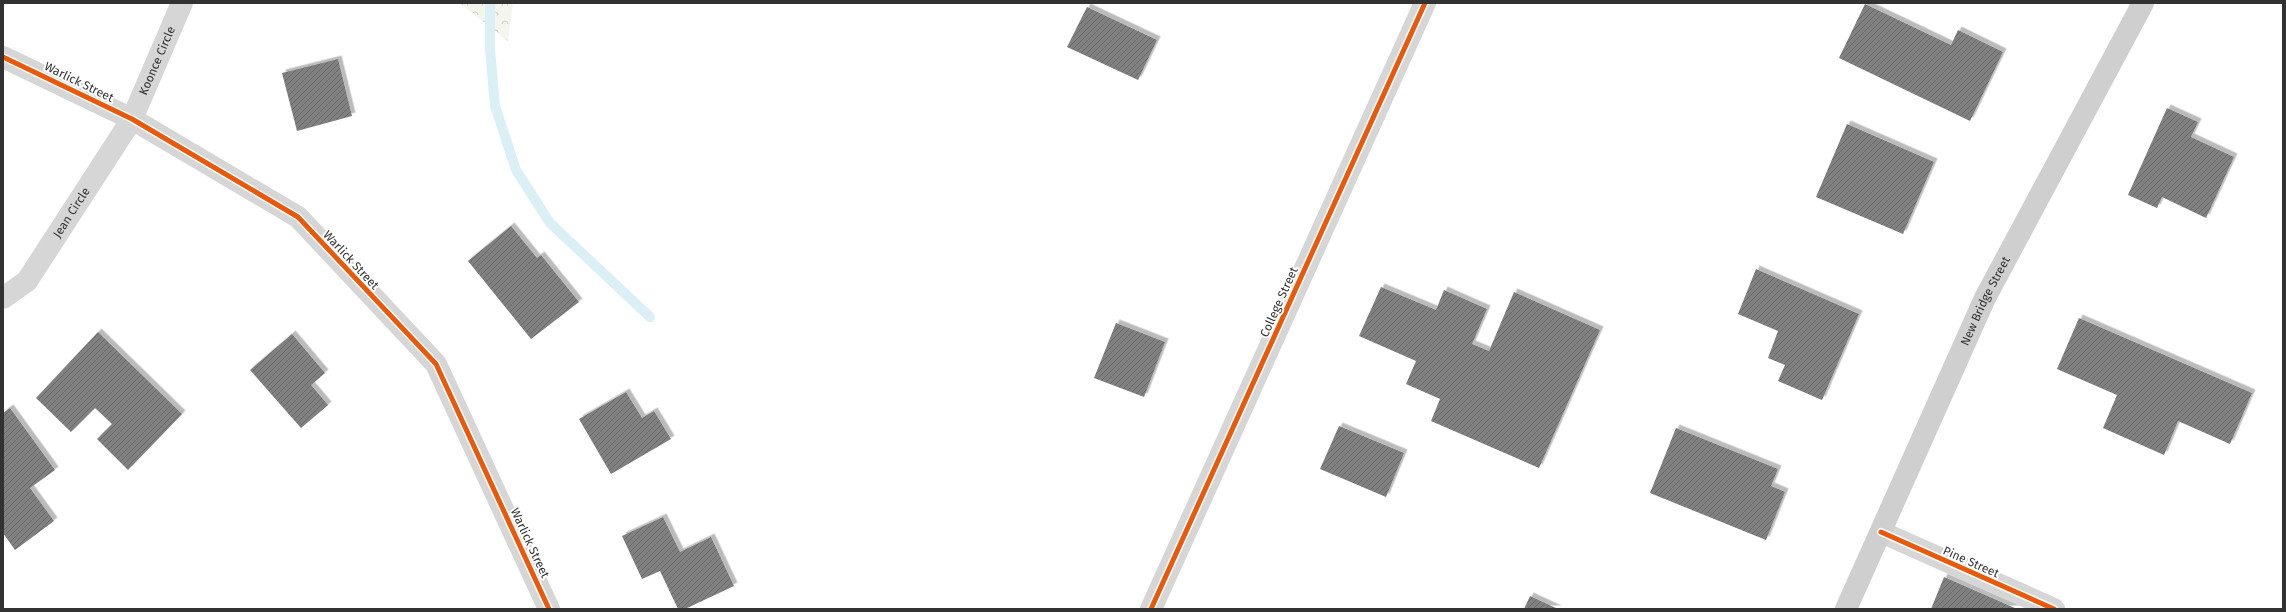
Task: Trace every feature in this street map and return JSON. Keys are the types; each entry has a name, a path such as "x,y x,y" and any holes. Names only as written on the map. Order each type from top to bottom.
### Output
{"main road":[{"name":"New Bridge Street","path":"1846,609 1985,298 2143,3"}],"street":[{"name":"Koonce Circle","path":"132,119 182,3"},
{"name":"College Street","path":"1151,609 1425,3"},
{"name":"Warlick Street","path":"3,56 132,119 298,217 436,364 549,609"},
{"name":"Jean Circle","path":"3,298 27,281 132,119"},
{"name":"Pine Street","path":"1881,532 2054,609"}],"green space":[{"path":"459,3 513,3 508,41"}],"building":[{"path":"1865,4 1951,45 1958,30 2003,52 1970,121 1839,58"},
{"path":"1087,7 1157,40 1138,80 1067,47"},
{"path":"338,59 352,116 297,131 282,73"},
{"path":"2167,108 2198,122 2191,137 2234,157 2206,218 2162,197 2157,208 2128,195"},
{"path":"1847,124 1934,162 1903,234 1816,197"},
{"path":"511,226 537,258 541,255 579,302 531,339 468,261"},
{"path":"1756,269 1859,314 1822,400 1778,381 1785,365 1768,358 1778,331 1738,314"},
{"path":"1381,287 1436,310 1444,290 1487,309 1472,344 1489,351 1514,292 1600,330 1539,468 1431,421 1440,399 1406,384 1416,361 1359,336"},
{"path":"2079,318 2252,393 2230,444 2178,421 2164,455 2103,428 2117,395 2057,369"},
{"path":"1116,323 1165,342 1144,397 1094,378"},
{"path":"98,332 182,414 128,470 97,439 112,424 95,408 71,432 36,398"},
{"path":"292,334 325,373 311,385 328,405 301,428 250,370"},
{"path":"626,392 642,418 654,411 671,439 611,474 579,419"},
{"path":"10,408 55,470 30,488 54,521 15,550 3,533 3,413"},
{"path":"1339,426 1404,453 1386,497 1320,469"},
{"path":"1676,428 1778,469 1771,486 1785,492 1766,540 1650,493"},
{"path":"663,517 680,552 711,537 734,586 685,609 678,609 660,571 642,579 622,536"},
{"path":"1944,577 2017,609 1931,609"},
{"path":"1530,596 1558,609 1524,609"}],"waterway":[{"path":"490,3 490,49 495,106 516,170 550,223 650,317"}],"cycle path":[{"path":"1151,609 1425,3"},
{"path":"3,57 132,119 298,217 436,364 549,609"},
{"path":"1881,532 2054,609"}]}
